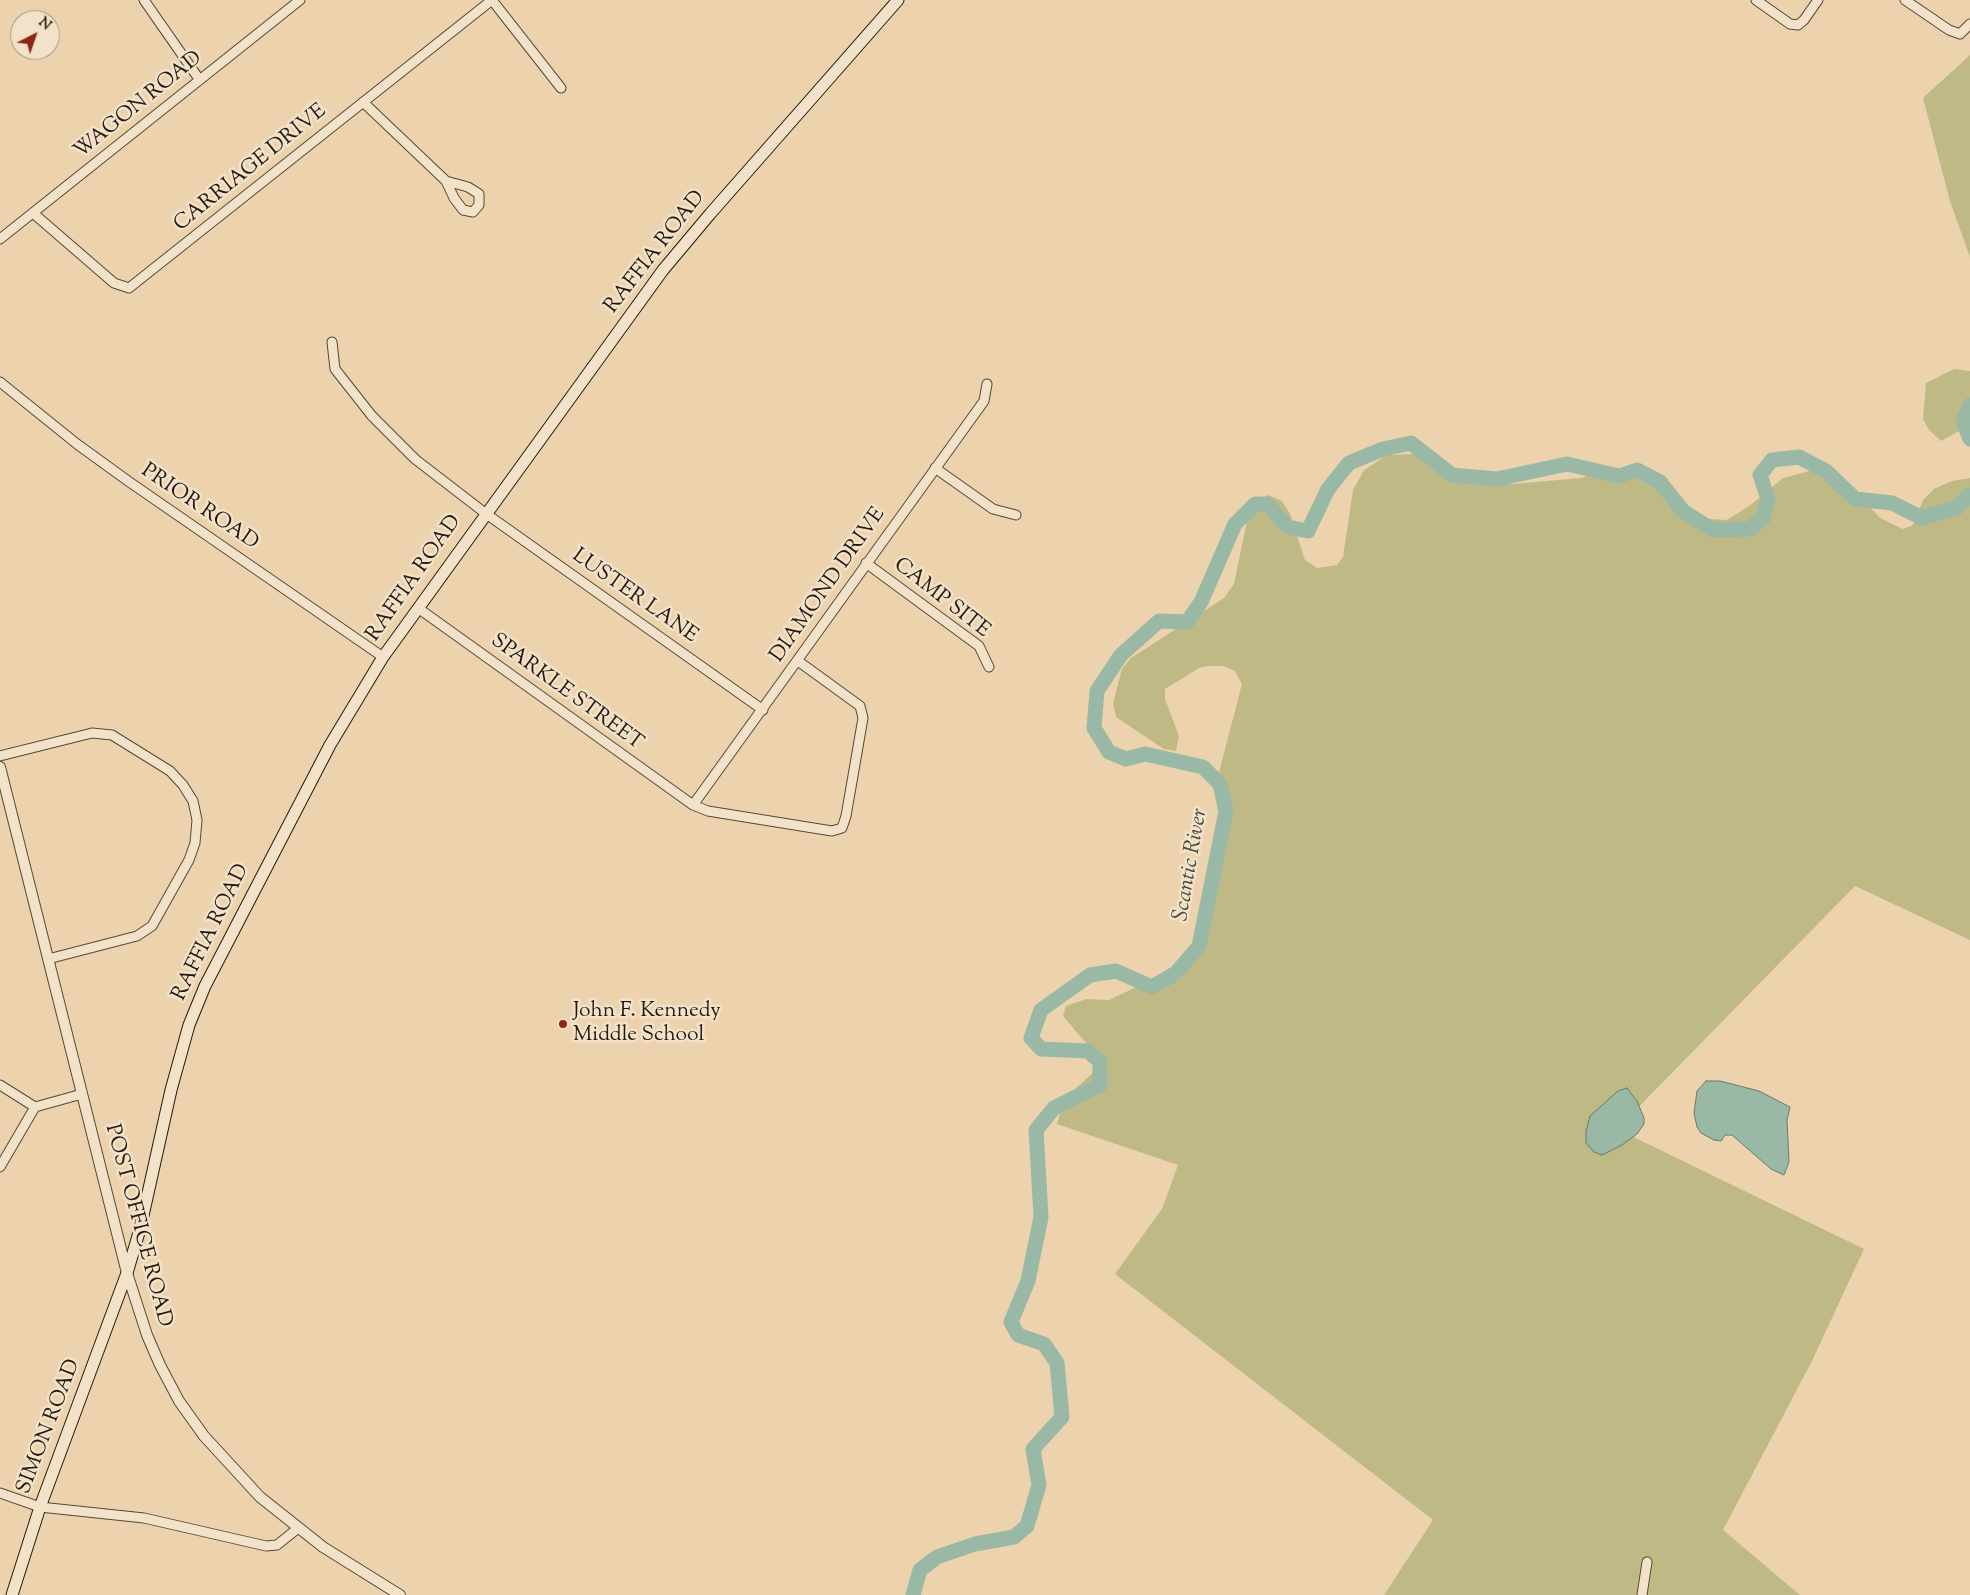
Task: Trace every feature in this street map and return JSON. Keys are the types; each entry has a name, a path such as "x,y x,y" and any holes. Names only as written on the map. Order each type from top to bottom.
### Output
{"main road":[{"name":"RAFFIA ROAD","path":"127,1272 140,1229 179,1059 195,1009 287,824 330,746 383,657 485,513 663,270 898,0"},
{"name":"SIMON ROAD","path":"12,1595 40,1506 127,1272"}],"street":[{"path":"144,0 199,79"},
{"name":"WAGON ROAD","path":"0,239 300,0"},
{"path":"492,0 561,88"},
{"name":"CARRIAGE DRIVE","path":"32,214 114,283 129,288 492,0"},
{"path":"1756,0 1790,24 1798,25 1804,20 1818,0"},
{"path":"1905,0 1949,30 1960,34 1970,24"},
{"path":"363,102 446,181"},
{"name":"LUSTER LANE","path":"332,342 335,368 372,416 415,458 485,513 763,710"},
{"name":"PRIOR ROAD","path":"0,382 113,471 383,657"},
{"name":"DIAMOND DRIVE","path":"694,805 984,401 987,384"},
{"path":"935,468 993,509 1016,515"},
{"name":"CAMP SITE","path":"866,563 979,646 989,666"},
{"name":"SPARKLE STREET","path":"418,608 694,805 708,811 832,832 842,828 846,816 863,718 860,706 798,661"},
{"path":"0,756 92,733 112,734 170,771 183,785 193,801 197,820 195,842 152,926 137,936 48,959"},
{"name":"POST OFFICE ROAD","path":"0,767 127,1272 152,1348 170,1385 189,1415 236,1473 297,1529 350,1565 400,1595"},
{"path":"0,1085 35,1107"},
{"path":"0,1167 35,1107 82,1094"},
{"path":"0,1493 40,1506 144,1518 266,1546 277,1545 297,1529"},
{"path":"1642,1595 1647,1562"}],"shaded area":[{"path":"1970,55 1970,257 1950,201 1923,98"},
{"path":"1954,369 1970,371 1970,412 1959,431 1941,441 1929,430 1923,419 1926,383"},
{"path":"1417,454 1448,466 1480,482 1512,484 1581,478 1609,470 1623,470 1648,480 1677,505 1709,519 1727,520 1752,504 1783,478 1813,470 1828,470 1844,479 1880,518 1903,529 1913,525 1923,500 1934,489 1952,481 1970,478 1970,940 1855,886 1617,1129 1864,1249 1812,1361 1723,1530 1800,1595 1384,1595 1433,1520 1115,1274 1162,1209 1178,1165 1057,1124 1061,1110 1075,1089 1097,1069 1097,1056 1063,1016 1066,1006 1086,999 1109,1000 1151,980 1167,984 1181,979 1189,966 1211,913 1218,871 1216,840 1220,831 1217,780 1242,684 1235,671 1223,666 1208,666 1199,668 1165,689 1165,699 1179,736 1176,751 1164,749 1116,717 1113,704 1122,669 1131,658 1224,598 1234,584 1248,516 1257,501 1268,495 1282,501 1290,514 1305,560 1317,568 1337,565 1343,557 1353,490 1364,470 1387,455"},
{"path":"1706,1081 1720,1081 1759,1091 1790,1107 1787,1120 1789,1162 1784,1175 1771,1169 1732,1135 1725,1135 1721,1141 1714,1140 1701,1133 1697,1127 1694,1113 1697,1091"},
{"path":"1627,1088 1637,1101 1644,1118 1644,1124 1637,1134 1622,1145 1602,1155 1594,1152 1586,1143 1586,1131 1590,1116 1618,1091"}],"waterway":[{"name":"Scantic River","path":"1970,405 1963,422 1970,439"},
{"name":"Scantic River","path":"913,1595 920,1570 937,1557 975,1544 1014,1537 1027,1526 1039,1485 1033,1449 1062,1417 1057,1363 1044,1344 1018,1335 1011,1322 1028,1281 1041,1217 1036,1130 1054,1108 1100,1085 1100,1062 1088,1051 1041,1049 1031,1038 1041,1010 1090,975 1116,971 1152,987 1176,973 1199,946 1226,811 1220,784 1203,767 1145,754 1126,759 1109,752 1094,728 1097,691 1121,655 1159,621 1187,622 1201,602 1235,524 1255,504 1267,504 1288,527 1308,531 1328,489 1349,463 1383,449 1411,443 1452,475 1497,479 1567,464 1619,476 1637,470 1660,482 1683,511 1713,530 1749,529 1763,518 1768,499 1760,475 1772,460 1799,457 1826,471 1855,499 1892,503 1922,518 1958,507 1970,495"}],"place":[{"name":"John F. Kennedy Middle School","path":"563,1024"}]}
